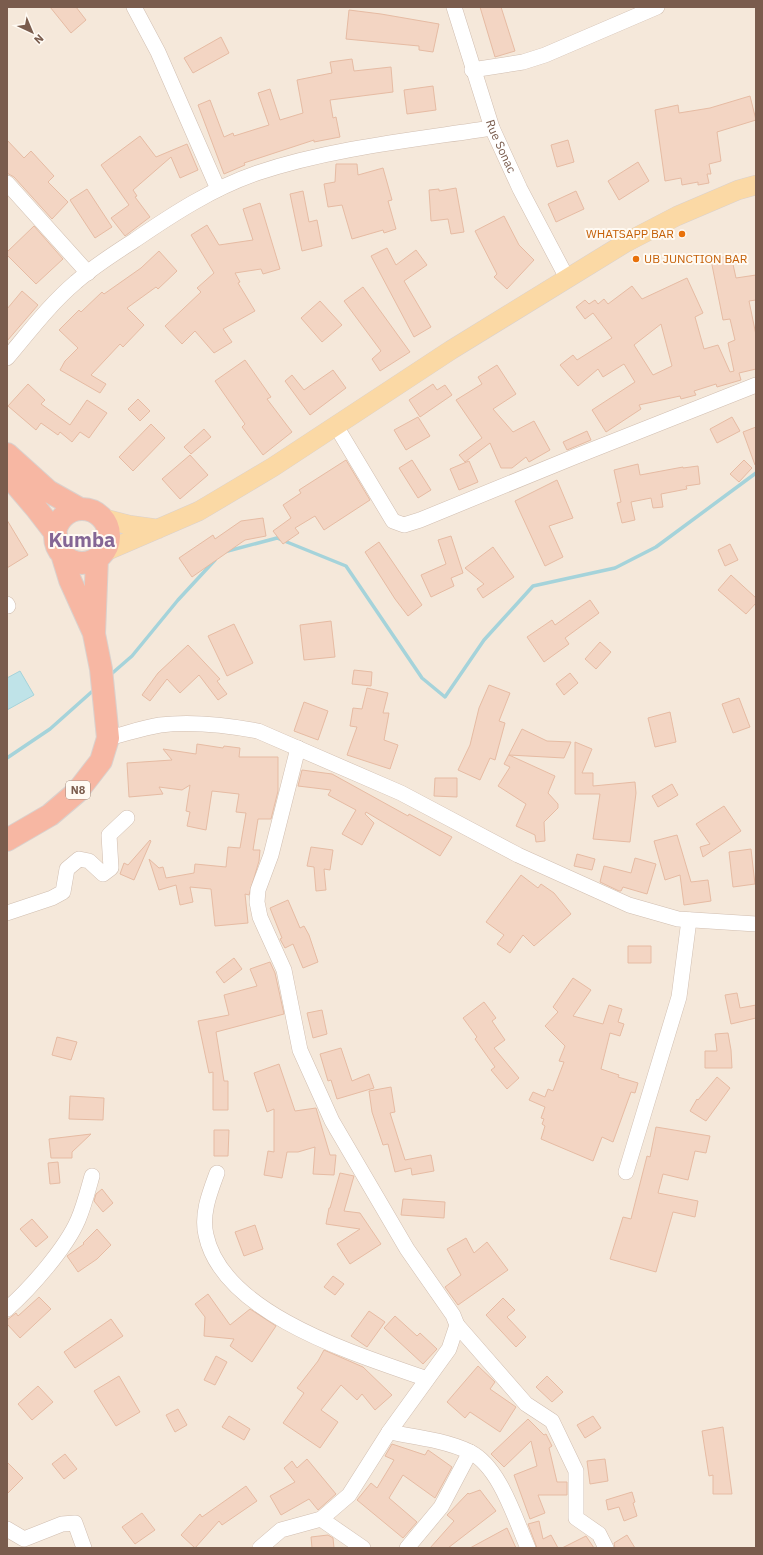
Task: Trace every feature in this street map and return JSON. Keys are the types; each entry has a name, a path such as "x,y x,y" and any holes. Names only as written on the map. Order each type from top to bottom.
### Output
{"highway":[{"path":"7,454 48,491 80,509 96,513 102,518 107,526 109,535 108,543 101,555 88,562 79,563 70,560 59,544 58,525 64,517 71,512 80,509"},
{"name":"N8","path":"7,474 36,508 59,544 70,580 94,634 107,712 108,738 101,761 77,792 50,815 7,840"},
{"name":"N8","path":"94,634 101,555"}],"main road":[{"path":"101,555 199,511 272,467 451,350 625,243 677,216 738,190 756,185"},
{"path":"102,518 128,525 159,529"}],"street":[{"path":"134,7 158,52 218,189"},
{"name":"Rue Sonac","path":"454,7 472,70 492,128 520,189 568,278"},
{"path":"472,70 523,62 545,55 657,7"},
{"path":"7,358 43,315 76,282 179,210 218,189 257,173 341,151 492,128"},
{"path":"7,183 88,273"},
{"path":"336,426 393,522 404,525 420,520 756,385"},
{"path":"108,738 159,725 198,723 234,726 258,732 401,793 518,855 629,905 678,919 756,924"},
{"path":"298,748 271,855 258,890 257,902 260,917 284,970 300,1050 332,1121 407,1249 453,1315 457,1325 526,1404 552,1421 576,1471 576,1518 599,1534 606,1548"},
{"path":"7,913 52,898 62,892 67,869 79,859 89,861 103,874 111,868 109,835 127,818"},
{"path":"626,1172 679,997 689,920"},
{"path":"217,1173 209,1195 205,1216 206,1235 216,1260 224,1274 236,1286 272,1313 305,1332 338,1348 427,1379"},
{"path":"7,1309 36,1280 63,1246 78,1221 92,1176"},
{"path":"260,1548 281,1530 321,1519 349,1495 389,1432 448,1349 457,1325"},
{"path":"389,1432 427,1439 470,1452 491,1470 504,1492 528,1548"},
{"path":"407,1548 441,1508 470,1452"},
{"path":"321,1519 364,1548"},
{"path":"7,1529 24,1539 62,1524 76,1524 84,1548"}],"shaded area":[{"path":"7,7 756,7 756,1548 7,1548"}],"water":[{"path":"20,671 34,695 7,710 7,678"}],"building":[{"path":"50,7 76,7 86,20 71,33"},
{"path":"480,7 501,7 515,51 495,57"},
{"path":"349,10 439,24 433,52 419,50 419,46 346,39"},
{"path":"221,37 229,53 193,73 184,58"},
{"path":"352,59 354,71 391,67 393,92 330,100 333,118 336,117 340,137 314,142 314,140 244,163 245,165 224,174 198,105 210,100 224,137 233,133 234,136 269,125 258,93 270,89 280,120 303,113 297,80 332,73 330,62"},
{"path":"433,86 436,110 407,114 404,90"},
{"path":"750,96 756,120 717,132 721,161 709,164 711,174 707,174 709,183 698,185 698,182 682,185 681,178 665,181 655,110 678,105 679,113 710,108"},
{"path":"140,136 156,157 187,144 198,170 180,178 171,157 133,190 137,196 135,197 150,217 125,236 111,218 129,205 101,165"},
{"path":"7,140 24,158 31,151 54,176 48,182 68,202 52,219 14,177 7,173"},
{"path":"568,140 574,162 557,167 551,145"},
{"path":"638,162 649,181 619,200 608,181"},
{"path":"336,164 357,164 358,175 383,168 392,200 388,201 396,229 384,233 383,230 352,239 342,205 328,207 324,184 335,182"},
{"path":"456,188 464,232 451,234 448,219 431,221 429,190 439,189 439,191"},
{"path":"87,189 112,227 95,238 70,200"},
{"path":"303,191 309,222 317,220 322,246 302,251 290,194"},
{"path":"576,191 584,209 556,222 548,204"},
{"path":"260,203 280,269 263,274 261,269 235,273 240,282 238,283 255,311 223,329 232,342 214,353 195,331 182,344 165,326 201,292 197,288 214,273 191,235 207,225 219,245 253,240 243,209"},
{"path":"504,216 519,245 534,260 507,289 494,277 497,274 475,231"},
{"path":"34,226 63,259 36,284 7,255 7,252"},
{"path":"387,248 396,265 416,250 427,265 404,281 431,327 414,337 371,256"},
{"path":"159,251 177,271 158,289 156,287 127,308 144,325 123,347 120,344 91,375 106,384 100,393 60,370 65,361 78,348 59,330 79,310 81,312 102,292 104,294 141,268"},
{"path":"731,255 736,278 756,275 756,300 749,301 756,335 756,369 739,373 741,380 717,387 716,384 694,391 696,395 681,399 680,396 639,405 641,409 606,432 592,410 635,382 624,364 603,377 598,369 578,386 560,365 573,355 577,360 612,338 593,313 585,319 576,307 585,300 589,304 595,300 598,304 604,299 608,304 632,286 642,299 687,278 703,313 695,317 704,349 718,345 730,372 734,371 728,343 735,340 730,319 723,320 711,260","holes":["661,324 672,366 653,375 634,345"]},
{"path":"363,287 410,352 380,371 372,359 381,351 344,301"},
{"path":"22,291 38,305 7,341 7,309"},
{"path":"320,301 342,325 322,342 301,318"},
{"path":"245,360 271,397 267,399 292,432 263,455 242,427 245,424 215,381"},
{"path":"497,365 516,394 493,409 513,432 534,421 550,450 529,462 526,457 512,468 501,468 490,443 465,462 459,455 482,438 456,400 482,384 478,377"},
{"path":"333,370 346,388 310,415 285,381 292,375 304,390"},
{"path":"28,384 45,400 41,404 70,425 87,400 107,413 89,438 80,432 72,442 60,432 58,435 41,423 36,430 8,406"},
{"path":"433,384 437,390 445,385 452,395 420,417 409,400"},
{"path":"138,399 150,411 140,421 128,409"},
{"path":"418,417 430,436 406,450 394,430"},
{"path":"732,417 740,431 717,443 710,429"},
{"path":"151,424 165,438 133,471 119,457"},
{"path":"756,427 756,465 755,465 743,432"},
{"path":"204,429 211,437 191,454 184,447"},
{"path":"587,431 591,440 567,450 563,442"},
{"path":"190,455 208,475 180,499 162,479"},
{"path":"346,460 370,500 324,530 315,516 295,528 299,533 283,544 273,531 291,518 283,505 301,493 299,490"},
{"path":"412,460 431,490 418,498 399,468"},
{"path":"744,460 752,468 739,482 730,474"},
{"path":"469,461 478,482 459,490 450,469"},
{"path":"638,464 640,475 683,467 698,466 700,484 686,486 687,489 661,494 663,507 653,508 651,498 631,502 635,520 622,523 617,503 621,502 614,470"},
{"path":"557,480 573,518 549,526 563,557 545,566 515,501"},
{"path":"263,518 266,536 245,540 192,577 179,558 213,535 215,539 241,521"},
{"path":"7,520 28,555 7,568"},
{"path":"451,536 463,573 451,578 454,586 431,597 421,575 446,564 438,540"},
{"path":"379,542 422,605 408,616 395,599 365,552"},
{"path":"730,544 738,560 725,566 718,550"},
{"path":"493,547 514,577 483,598 477,589 484,584 465,568"},
{"path":"731,575 756,598 756,603 746,614 718,590"},
{"path":"590,600 599,613 565,638 569,644 544,662 527,637 552,620 555,625"},
{"path":"331,621 335,657 304,660 300,625"},
{"path":"234,624 253,663 227,676 208,636"},
{"path":"600,642 611,652 596,669 585,659"},
{"path":"188,645 220,679 217,681 227,694 218,700 199,675 180,693 167,679 150,701 142,695 158,673"},
{"path":"354,670 372,672 371,686 352,684"},
{"path":"570,673 578,683 564,695 556,684"},
{"path":"489,685 510,693 499,721 505,723 495,760 490,758 480,780 458,770 470,745 479,708"},
{"path":"367,688 388,693 383,713 389,713 384,740 398,745 390,769 347,755 357,727 350,726 353,708 362,709"},
{"path":"739,698 750,727 733,733 722,704"},
{"path":"304,702 328,711 318,740 294,731"},
{"path":"670,712 676,742 655,747 648,718"},
{"path":"522,729 547,741 571,742 564,758 509,755 555,776 548,793 558,804 558,808 544,822 545,841 536,842 535,835 516,826 526,804 498,786 510,767 504,764"},
{"path":"575,742 592,749 582,773 593,773 593,786 635,782 636,793 630,842 593,839 600,794 575,794"},
{"path":"197,744 223,748 224,746 240,748 239,757 278,757 278,791 271,819 258,819 253,850 260,850 259,861 249,895 245,894 248,923 215,926 211,889 190,887 193,902 180,905 176,885 159,890 149,859 159,868 163,867 166,878 194,873 195,864 226,867 228,847 240,848 246,813 236,812 239,794 212,791 206,830 187,826 190,812 186,811 190,785 182,790 159,787 163,794 129,797 127,763 172,760 163,749 196,754"},
{"path":"302,770 332,774 408,816 409,814 452,837 440,856 366,812 365,814 374,823 362,845 342,834 356,810 328,795 331,790 298,786"},
{"path":"435,778 457,778 457,797 434,796"},
{"path":"672,784 678,795 658,807 652,796"},
{"path":"724,806 741,831 703,857 700,847 710,844 696,824"},
{"path":"677,835 691,882 708,880 711,901 684,905 680,875 665,880 654,841"},
{"path":"150,840 151,841 134,880 120,874 124,863 128,865"},
{"path":"311,847 333,850 330,870 324,869 326,890 316,891 314,867 307,866"},
{"path":"751,849 755,884 733,887 729,852"},
{"path":"577,854 595,859 592,870 574,866"},
{"path":"635,858 656,864 647,894 623,887 621,891 619,891 600,882 604,866 631,873"},
{"path":"521,875 538,888 541,884 554,893 571,914 534,946 523,935 510,953 497,944 504,935 486,922"},
{"path":"288,900 300,928 304,926 309,935 318,962 303,968 293,944 285,948 280,939 282,938 270,908"},
{"path":"628,946 651,946 651,963 628,963"},
{"path":"234,958 242,969 224,983 216,972"},
{"path":"270,962 275,973 284,1014 216,1032 224,1081 228,1081 228,1110 213,1110 213,1072 209,1073 198,1021 229,1015 224,995 257,986 250,969"},
{"path":"573,978 591,990 573,1016 603,1024 609,1005 622,1009 618,1022 624,1024 620,1036 610,1033 601,1069 619,1075 618,1077 638,1083 635,1093 631,1092 613,1142 602,1137 593,1161 541,1139 545,1126 542,1124 544,1119 541,1118 545,1107 529,1100 533,1092 545,1097 548,1089 553,1091 564,1062 559,1061 565,1046 545,1026 558,1012 553,1007"},
{"path":"737,993 740,1008 756,1005 756,1018 731,1024 725,995"},
{"path":"484,1002 496,1018 492,1021 505,1040 494,1048 519,1078 507,1089 491,1070 495,1067 475,1039 477,1037 463,1018"},
{"path":"322,1010 327,1034 313,1038 307,1013"},
{"path":"728,1033 732,1068 705,1068 705,1051 717,1051 715,1034"},
{"path":"57,1037 77,1042 71,1060 52,1055"},
{"path":"341,1048 352,1081 369,1074 374,1088 337,1099 331,1080 328,1081 320,1054"},
{"path":"279,1064 295,1111 316,1108 330,1155 336,1155 334,1175 313,1174 315,1147 298,1152 287,1152 282,1178 264,1175 268,1151 274,1152 274,1109 267,1112 254,1073"},
{"path":"717,1077 730,1088 706,1121 690,1111 697,1099 698,1100"},
{"path":"391,1087 395,1112 390,1113 405,1160 431,1155 434,1171 412,1175 411,1168 395,1172 388,1144 383,1145 372,1112 369,1091"},
{"path":"70,1096 104,1098 103,1120 69,1119"},
{"path":"656,1127 710,1136 706,1153 695,1151 688,1180 663,1174 658,1193 698,1201 695,1217 673,1212 656,1272 610,1259 623,1217 631,1219 647,1156 650,1157"},
{"path":"214,1130 229,1130 228,1156 214,1156"},
{"path":"91,1134 72,1152 72,1158 51,1158 49,1139"},
{"path":"58,1162 60,1183 50,1184 48,1163"},
{"path":"340,1173 354,1176 344,1211 360,1213 381,1244 350,1264 337,1244 360,1229 326,1224 329,1208"},
{"path":"102,1189 113,1203 103,1212 94,1201 96,1194"},
{"path":"403,1199 445,1202 444,1218 401,1215"},
{"path":"32,1219 48,1237 36,1247 20,1229"},
{"path":"255,1225 263,1249 244,1256 235,1232"},
{"path":"97,1229 111,1245 97,1259 78,1272 67,1256 84,1244 83,1243"},
{"path":"466,1238 474,1253 487,1242 508,1270 458,1305 445,1287 461,1275 447,1249"},
{"path":"333,1276 344,1284 335,1295 324,1287"},
{"path":"208,1294 230,1325 250,1309 276,1326 252,1362 230,1346 234,1339 204,1336 205,1317 195,1304"},
{"path":"39,1297 51,1309 20,1338 7,1324 7,1320 16,1313 18,1316"},
{"path":"503,1298 515,1310 507,1317 526,1337 516,1347 486,1315"},
{"path":"369,1311 385,1322 367,1347 351,1336"},
{"path":"395,1316 417,1336 420,1333 437,1349 423,1364 384,1328"},
{"path":"111,1319 123,1336 75,1368 64,1352"},
{"path":"324,1350 363,1367 392,1395 375,1410 362,1394 357,1400 341,1385 321,1410 338,1422 320,1448 283,1423 304,1393 297,1388 318,1361"},
{"path":"216,1356 227,1362 215,1385 204,1380"},
{"path":"478,1366 495,1382 490,1389 516,1407 500,1432 470,1412 465,1418 447,1402"},
{"path":"119,1376 140,1412 116,1426 94,1391"},
{"path":"547,1376 563,1392 552,1402 536,1387"},
{"path":"38,1386 53,1402 32,1420 18,1404"},
{"path":"178,1409 187,1425 175,1432 166,1415"},
{"path":"229,1416 250,1429 244,1440 222,1427"},
{"path":"593,1416 601,1428 585,1438 577,1425"},
{"path":"528,1419 544,1435 546,1434 552,1446 549,1448 557,1482 567,1482 567,1495 538,1495 545,1513 530,1519 514,1475 537,1466 531,1441 504,1467 491,1454"},
{"path":"723,1427 732,1494 713,1494 713,1475 709,1476 702,1431"},
{"path":"392,1444 425,1455 428,1450 452,1467 435,1498 403,1475 389,1498 417,1522 403,1538 357,1500 371,1483 377,1488 394,1460 385,1456"},
{"path":"65,1454 77,1469 64,1479 52,1464"},
{"path":"307,1459 336,1494 318,1510 309,1499 281,1515 270,1496 295,1482 284,1468 292,1461 297,1468"},
{"path":"605,1459 608,1481 590,1484 587,1461"},
{"path":"7,1462 23,1478 7,1494"},
{"path":"246,1486 257,1501 222,1525 219,1521 195,1548 181,1535 200,1514 202,1517"},
{"path":"480,1490 496,1511 448,1548 430,1548 454,1521 447,1515 468,1493 469,1494"},
{"path":"632,1492 635,1502 633,1503 637,1516 624,1521 619,1507 608,1510 606,1500"},
{"path":"142,1513 155,1530 135,1544 122,1527"},
{"path":"539,1521 543,1539 551,1535 558,1548 537,1548 528,1524"},
{"path":"507,1528 516,1548 470,1548"},
{"path":"328,1535 333,1538 334,1548 312,1548 311,1537"},
{"path":"627,1535 635,1548 615,1548 614,1543"},
{"path":"586,1536 594,1548 562,1548"}],"waterway":[{"path":"224,552 277,538 346,566 422,678 445,697 484,640 533,586 615,568 656,547 756,473"},
{"path":"109,676 132,656 178,600 215,560"},
{"path":"7,758 50,729 96,688"}],"place":[{"name":"WHATSAPP BAR","path":"682,234"},
{"name":"UB JUNCTION BAR","path":"636,259"}],"district":[{"name":"Kumba","path":"82,540"}]}
